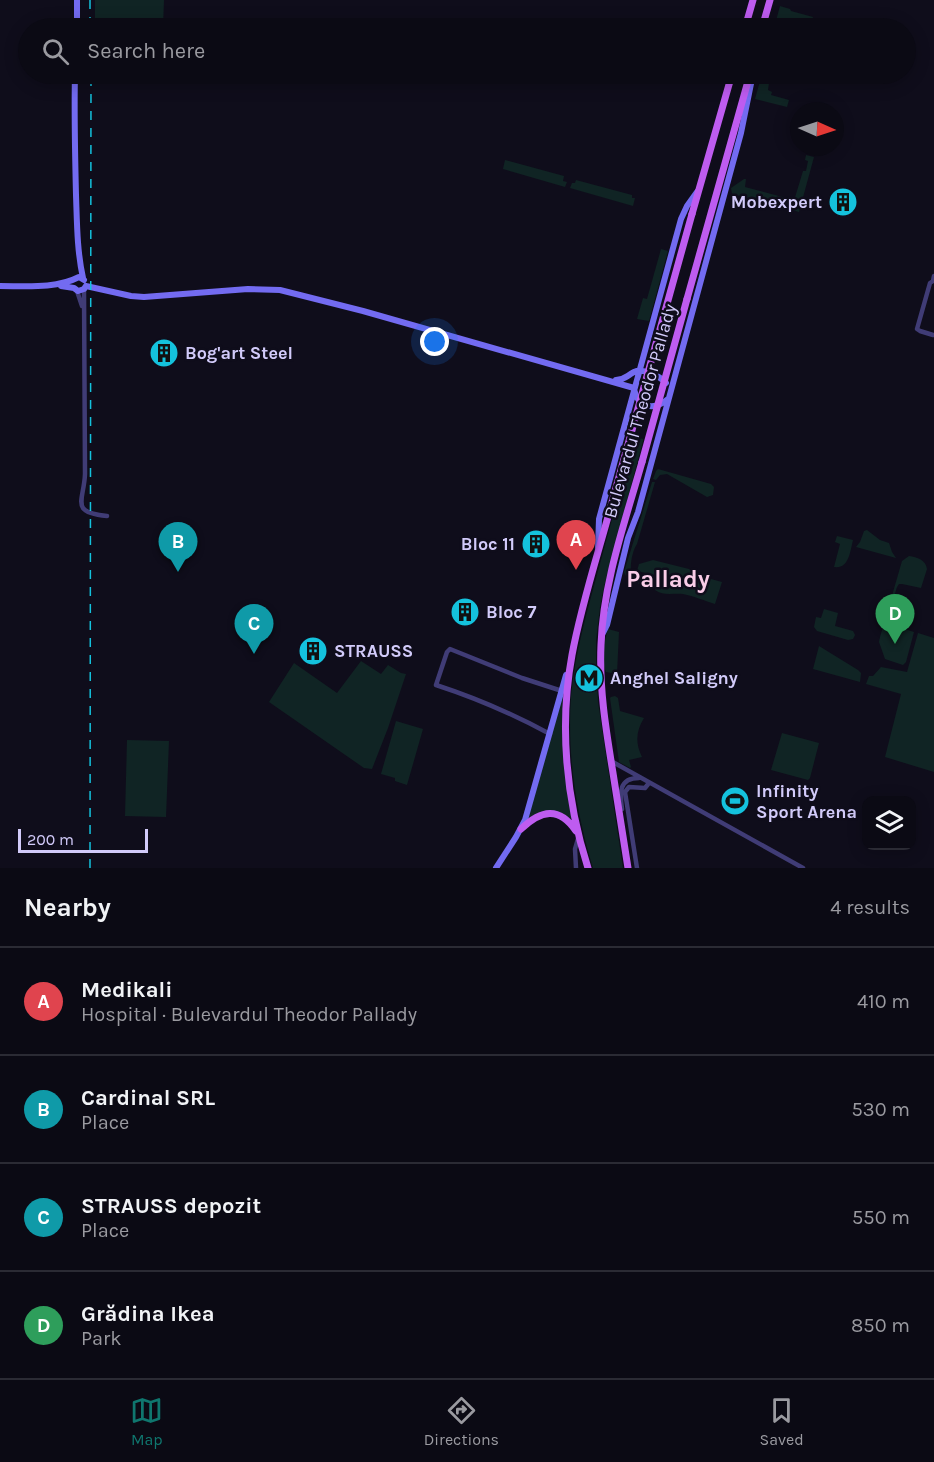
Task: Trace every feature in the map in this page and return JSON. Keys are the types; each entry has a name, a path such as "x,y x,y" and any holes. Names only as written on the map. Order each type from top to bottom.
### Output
{"main road":[{"path":"748,18 753,0"},
{"path":"765,18 770,0"},
{"name":"Bulevardul Theodor Pallady","path":"588,868 571,794 566,734 572,655 614,495 729,84"},
{"name":"Bulevardul Theodor Pallady","path":"628,868 601,681 601,636 604,608 635,485 749,84"},
{"path":"521,829 538,816 552,813 566,818 579,835"}],"street":[{"path":"77,0 77,18"},
{"path":"75,84 79,260 83,279 86,282 84,311 85,474 80,502 82,508 87,512 106,516"},
{"path":"601,636 607,625 628,538 636,517 739,143 750,84"},
{"name":"Bulevardul Theodor Pallady","path":"598,555 600,519 633,391 681,219 699,189"},
{"path":"79,260 72,284 84,311"},
{"path":"57,285 79,278 83,279"},
{"path":"933,335 917,329 930,283 934,279"},
{"path":"0,286 57,285 80,291 85,288 144,297 248,289 280,290 612,381 633,391 638,399 647,406 659,405 669,397"},
{"path":"612,381 624,379 639,371 655,375 664,380 668,387 669,397"},
{"path":"550,734 480,700 436,685 450,649 522,678 562,691"},
{"path":"496,868 521,829 527,814 572,655"},
{"path":"611,761 795,866 803,868"},
{"path":"621,825 622,787 630,779 641,779"},
{"path":"637,868 625,792 629,787 643,788 649,783"},
{"path":"576,868 575,849 579,835"}],"green space":[{"path":"95,0 164,0 163,18 95,18"},
{"path":"780,6 813,17 813,18 777,18"},
{"path":"759,84 769,84 768,90 772,92 771,95 789,100 787,107 755,99"},
{"path":"806,156 814,157 799,212 732,194 731,188 746,179 745,187 790,199 789,202 793,204 803,171 806,171 808,161 805,160"},
{"path":"505,160 564,176 563,181 567,182 565,187 503,169"},
{"path":"576,180 632,195 632,198 635,198 633,206 570,188"},
{"path":"661,249 668,251 649,321 637,319 643,298 647,299"},
{"path":"636,437 643,441 604,587 596,641 598,702 623,868 593,868 574,783 570,740 571,696 575,664 586,617"},
{"path":"658,469 711,484 714,487 713,495 707,497 667,474 660,475 656,480 653,479"},
{"path":"652,482 655,482 631,564 632,576 649,579 650,584 646,587 627,578 624,572"},
{"path":"867,530 880,540 889,543 896,558 856,547 864,531"},
{"path":"837,536 853,540 846,562 839,567 834,567 840,544 835,542"},
{"path":"909,556 923,561 927,569 921,588 899,584 887,620 889,624 914,632 906,662 903,665 885,659 879,642 902,561"},
{"path":"653,560 689,569 696,575 722,582 715,604 683,594 664,594 655,590 657,581 655,575 637,571 639,564"},
{"path":"824,609 838,613 835,626 853,631 855,635 853,639 848,640 817,631 814,627 816,617 821,618"},
{"path":"608,629 619,632 617,674 606,672 604,667 603,650"},
{"path":"918,633 934,638 934,772 885,757 901,694 866,684 869,676 873,676 881,667 907,672"},
{"path":"819,646 858,670 861,673 860,682 813,669"},
{"path":"361,661 381,674 388,665 406,674 372,769 364,768 269,702 294,663 337,693"},
{"path":"565,685 567,792 572,819 560,813 529,819 528,817"},
{"path":"615,696 618,698 620,711 644,718 637,737 642,757 629,760 630,768 619,762 610,698"},
{"path":"396,721 423,729 407,785 381,774"},
{"path":"782,733 819,743 808,780 771,770"},
{"path":"127,740 169,741 166,817 125,816"}],"railway":[{"path":"90,0 90,18"},
{"path":"90,868 91,84"}],"place":[{"name":"Mobexpert","path":"843,202"},
{"name":"Bog'art Steel","path":"164,353"},
{"name":"Bloc 11","path":"536,544"},
{"name":"Medikali","path":"576,570"},
{"name":"Cardinal SRL","path":"178,572"},
{"name":"Bloc 7","path":"465,612"},
{"name":"Grădina Ikea","path":"895,644"},
{"name":"STRAUSS","path":"313,651"},
{"name":"STRAUSS depozit","path":"254,654"},
{"name":"Anghel Saligny","path":"589,678"},
{"name":"Infinity Sport Arena","path":"735,801"}],"district":[{"name":"Pallady","path":"668,579"}]}
